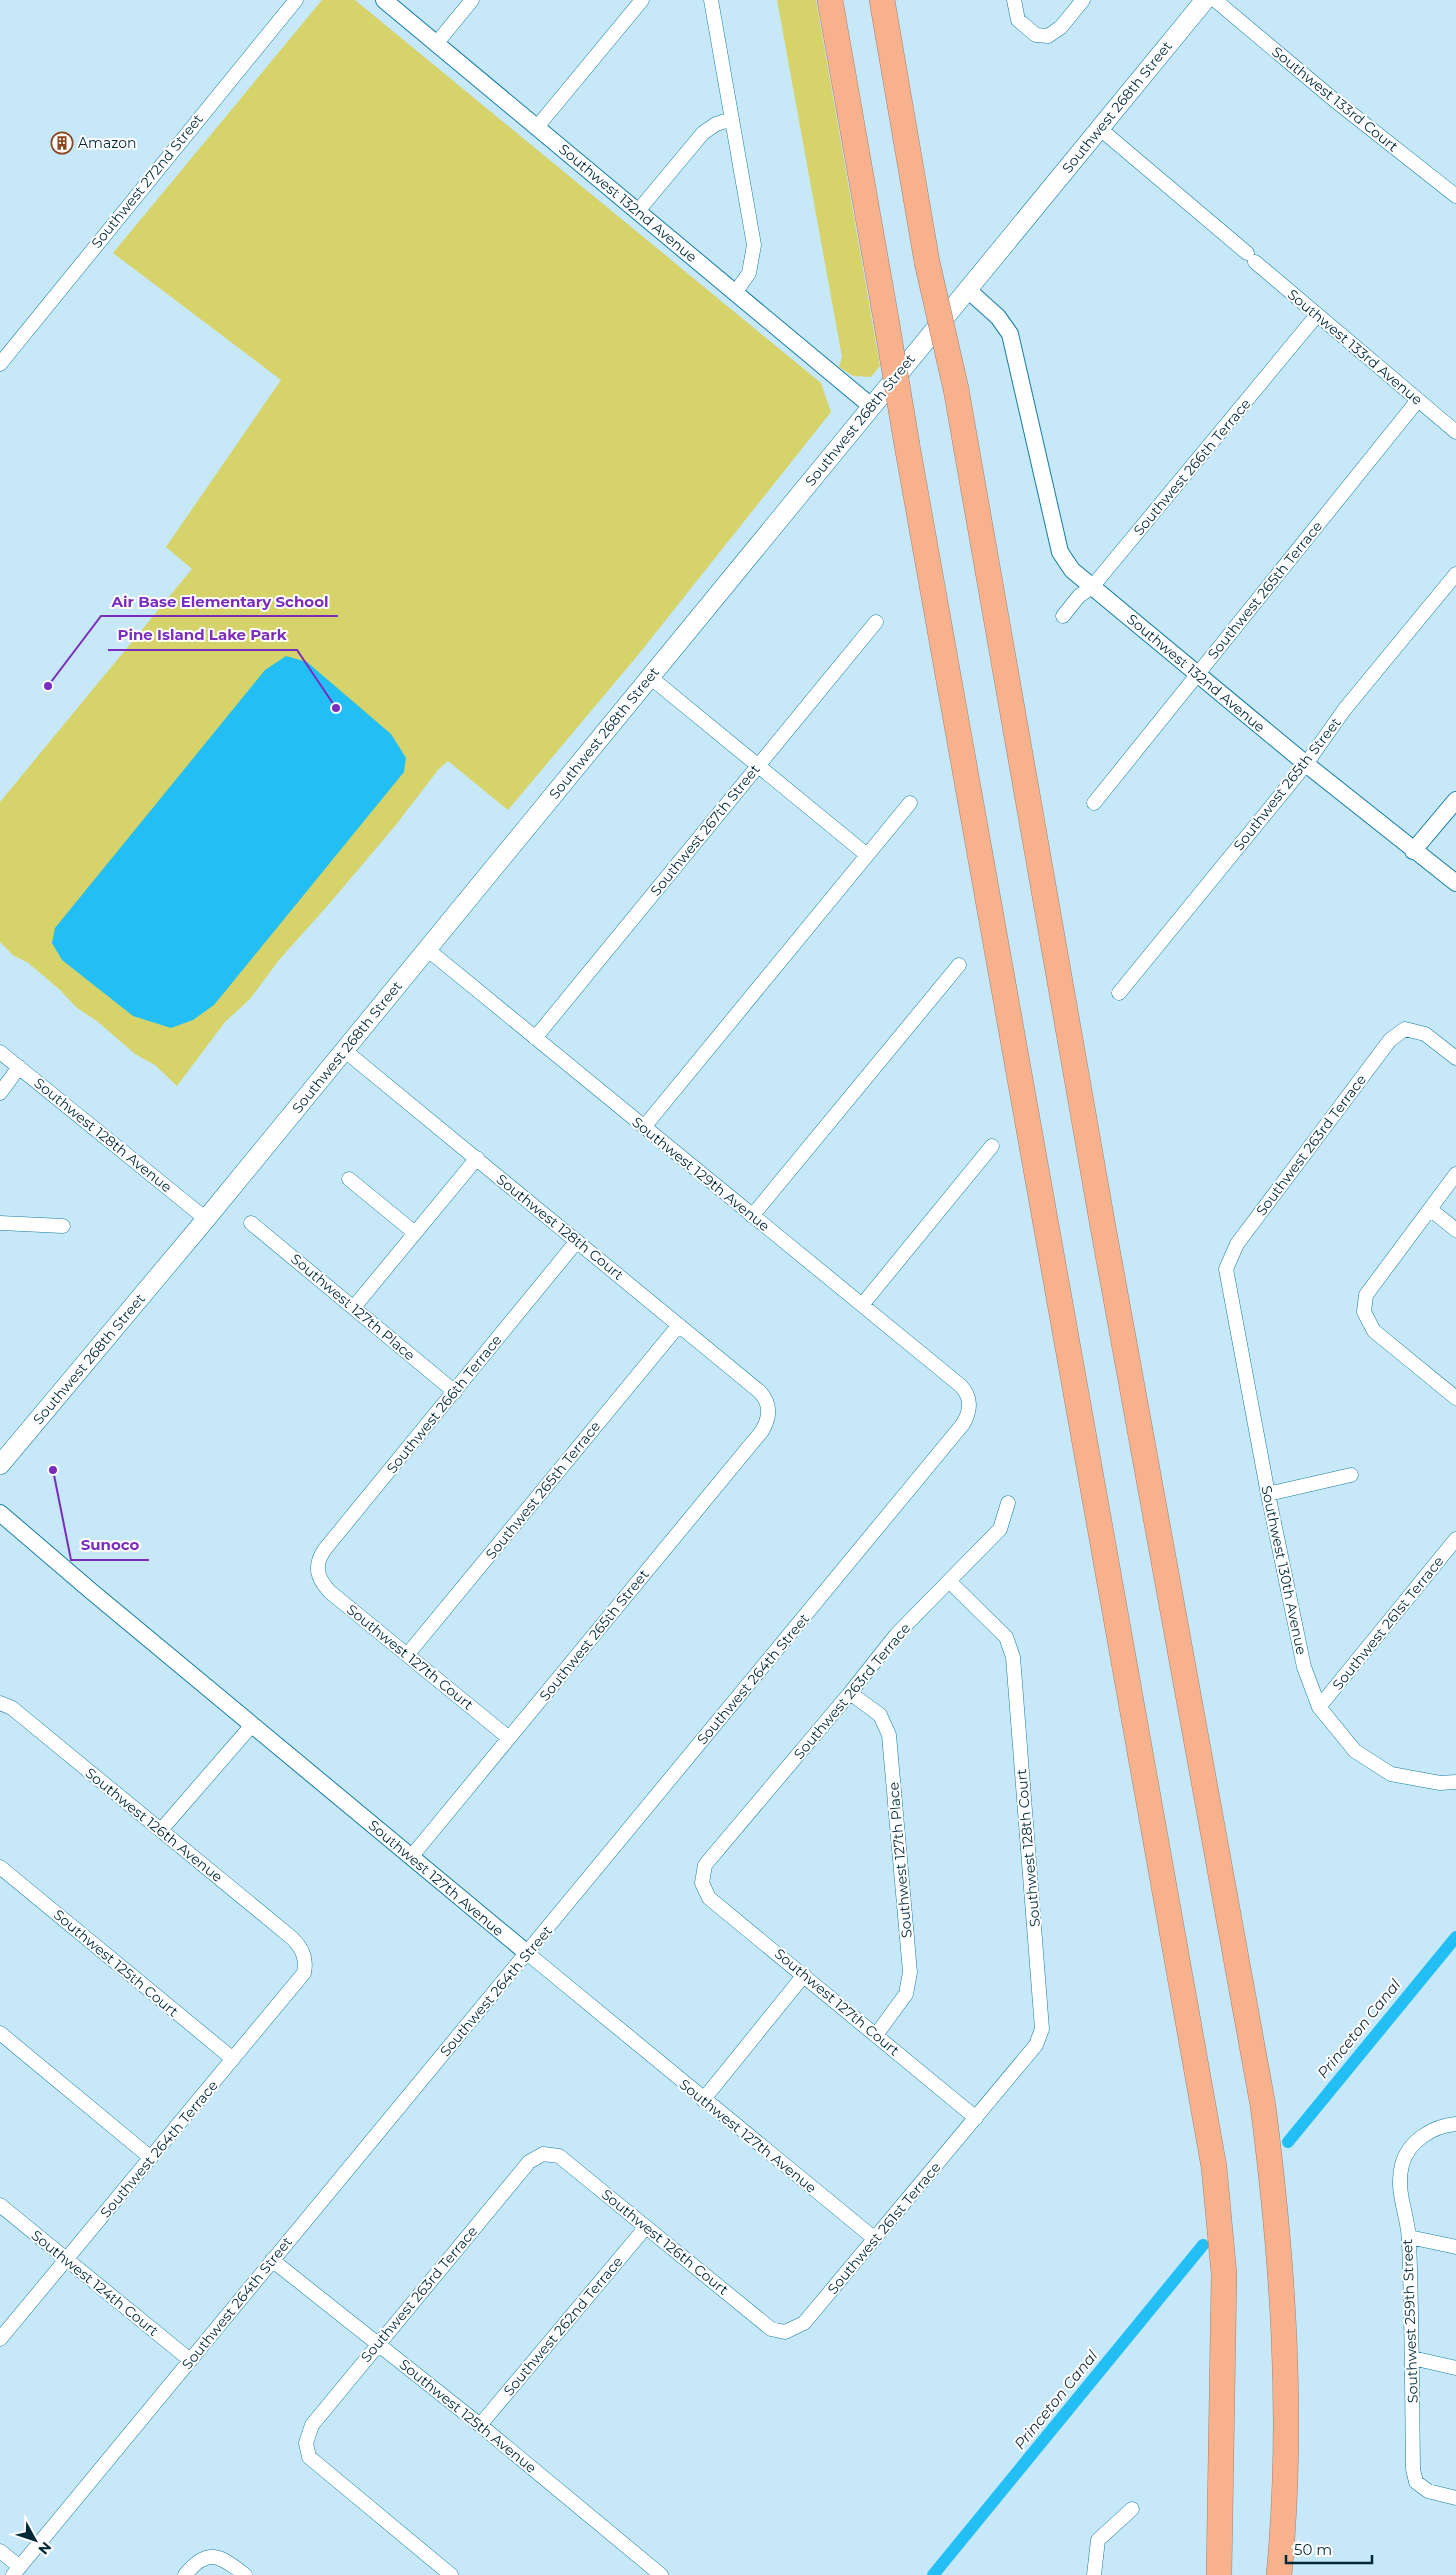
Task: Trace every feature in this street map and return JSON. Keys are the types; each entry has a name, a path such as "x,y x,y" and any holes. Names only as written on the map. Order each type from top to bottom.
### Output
{"highway":[{"path":"830,0 907,445 1214,2167 1224,2274 1219,2575"},
{"path":"882,0 927,262 956,390 1105,1237 1263,2106 1277,2210 1285,2366 1285,2446 1279,2575"}],"main road":[{"name":"Southwest 268th Street","path":"0,1465 206,1219 1205,0"}],"street":[{"name":"Southwest 272nd Street","path":"0,364 57,291 296,0"},
{"name":"Southwest 132nd Avenue","path":"384,0 871,406"},
{"path":"436,44 472,0"},
{"path":"537,128 642,0"},
{"path":"711,0 754,244 749,273 735,293"},
{"path":"1014,0 1018,20 1036,36 1048,36 1061,27 1083,0"},
{"name":"Southwest 133rd Court","path":"1215,0 1333,99 1456,196"},
{"path":"638,211 703,133 716,124 732,119"},
{"name":"Southwest 133rd Avenue","path":"1099,128 1456,432"},
{"name":"Southwest 132nd Avenue","path":"968,290 998,317 1010,334 1060,552 1072,570 1197,675 1456,884"},
{"name":"Southwest 266th Terrace","path":"1063,616 1079,596 1092,587 1317,315"},
{"name":"Southwest 265th Terrace","path":"1094,803 1418,400"},
{"name":"Southwest 265th Street","path":"1119,993 1306,764 1344,710 1456,574"},
{"name":"Southwest 267th Street","path":"535,1038 876,622"},
{"path":"650,677 867,855"},
{"path":"1414,851 1456,800"},
{"path":"644,1127 910,803"},
{"name":"Southwest 129th Avenue","path":"427,949 961,1386 966,1391 970,1403"},
{"path":"752,1216 959,966"},
{"name":"Southwest 263rd Terrace","path":"1226,1269 1237,1244 1390,1040 1405,1029 1425,1034 1456,1058"},
{"name":"Southwest 128th Court","path":"344,1050 760,1392 764,1396 769,1408"},
{"name":"Southwest 128th Avenue","path":"0,1052 206,1219"},
{"path":"0,1093 19,1067"},
{"path":"862,1305 992,1146"},
{"path":"354,1307 476,1158"},
{"path":"1456,1174 1366,1295 1364,1312 1374,1330 1456,1398"},
{"path":"349,1179 415,1233"},
{"path":"1430,1209 1456,1230"},
{"path":"0,1223 63,1226"},
{"name":"Southwest 127th Place","path":"251,1223 455,1392"},
{"name":"Southwest 266th Terrace","path":"317,1570 320,1556 325,1549 577,1241"},
{"name":"Southwest 130th Avenue","path":"1226,1269 1268,1494 1304,1667 1319,1707 1355,1751 1391,1774 1440,1784 1456,1782"},
{"name":"Southwest 265th Terrace","path":"408,1655 679,1325"},
{"name":"Southwest 264th Street","path":"16,2571 963,1424 970,1410 970,1403"},
{"name":"Southwest 265th Street","path":"411,1857 762,1431 769,1408"},
{"path":"1268,1494 1351,1475"},
{"name":"Southwest 263rd Terrace","path":"702,1883 706,1864 850,1694 896,1635 1000,1528 1008,1503"},
{"name":"Southwest 127th Avenue","path":"0,1513 703,2100 875,2240"},
{"name":"Southwest 261st Terrace","path":"1319,1707 1456,1539"},
{"name":"Southwest 127th Court","path":"317,1570 319,1578 330,1592 509,1738"},
{"name":"Southwest 128th Court","path":"950,1581 1006,1637 1013,1657 1042,2029 1036,2045 976,2118"},
{"name":"Southwest 127th Place","path":"850,1694 880,1715 889,1735 910,1972 906,1994 876,2035"},
{"name":"Southwest 126th Avenue","path":"0,1703 12,1708 292,1938 304,1954"},
{"path":"161,1830 252,1724"},
{"name":"Southwest 125th Court","path":"0,1867 233,2060"},
{"name":"Southwest 127th Court","path":"702,1883 709,1898 976,2118"},
{"name":"Southwest 264th Terrace","path":"0,2339 304,1973 306,1963 304,1954"},
{"path":"703,2100 804,1975"},
{"path":"0,2033 151,2158"},
{"name":"Southwest 261st Terrace","path":"786,2332 804,2323 976,2118"},
{"name":"Southwest 259th Street","path":"1456,2124 1438,2127 1421,2137 1402,2164 1399,2186 1409,2237 1412,2469 1416,2482 1428,2490 1456,2498"},
{"name":"Southwest 263rd Terrace","path":"451,2575 309,2458 306,2443 312,2425 377,2344 529,2162 543,2154"},
{"name":"Southwest 126th Court","path":"543,2154 559,2156 771,2328 786,2332"},
{"name":"Southwest 124th Court","path":"0,2205 190,2360"},
{"name":"Southwest 262nd Terrace","path":"480,2425 646,2227"},
{"path":"1409,2237 1456,2247"},
{"name":"Southwest 125th Avenue","path":"272,2260 480,2425 661,2575"},
{"path":"1412,2358 1456,2368"},
{"path":"1094,2575 1098,2540 1132,2509"},
{"path":"0,2551 16,2571"},
{"path":"185,2575 197,2560 211,2556 231,2564 245,2575"}],"shaded area":[{"path":"322,0 355,0 821,383 831,412 638,655 508,810 448,761 438,770 395,826 329,904 279,960 250,999 225,1022 177,1086 155,1065 135,1054 97,1021 77,1008 59,989 27,962 14,956 0,942 0,802 192,569 166,547 281,380 113,253"},
{"path":"777,0 816,0 880,366 871,377 853,376 839,367 842,357"}],"water":[{"path":"286,656 307,662 391,734 406,758 404,772 214,1005 193,1020 171,1028 133,1016 62,960 52,943 55,928 265,670"}],"waterway":[{"name":"Princeton Canal","path":"1288,2142 1456,1937"},
{"name":"Princeton Canal","path":"933,2575 1203,2245"}],"place":[{"name":"Amazon","path":"62,143"},
{"name":"Air Base Elementary School","path":"48,686"},
{"name":"Pine Island Lake Park","path":"336,708"},
{"name":"Sunoco","path":"53,1470"}]}
